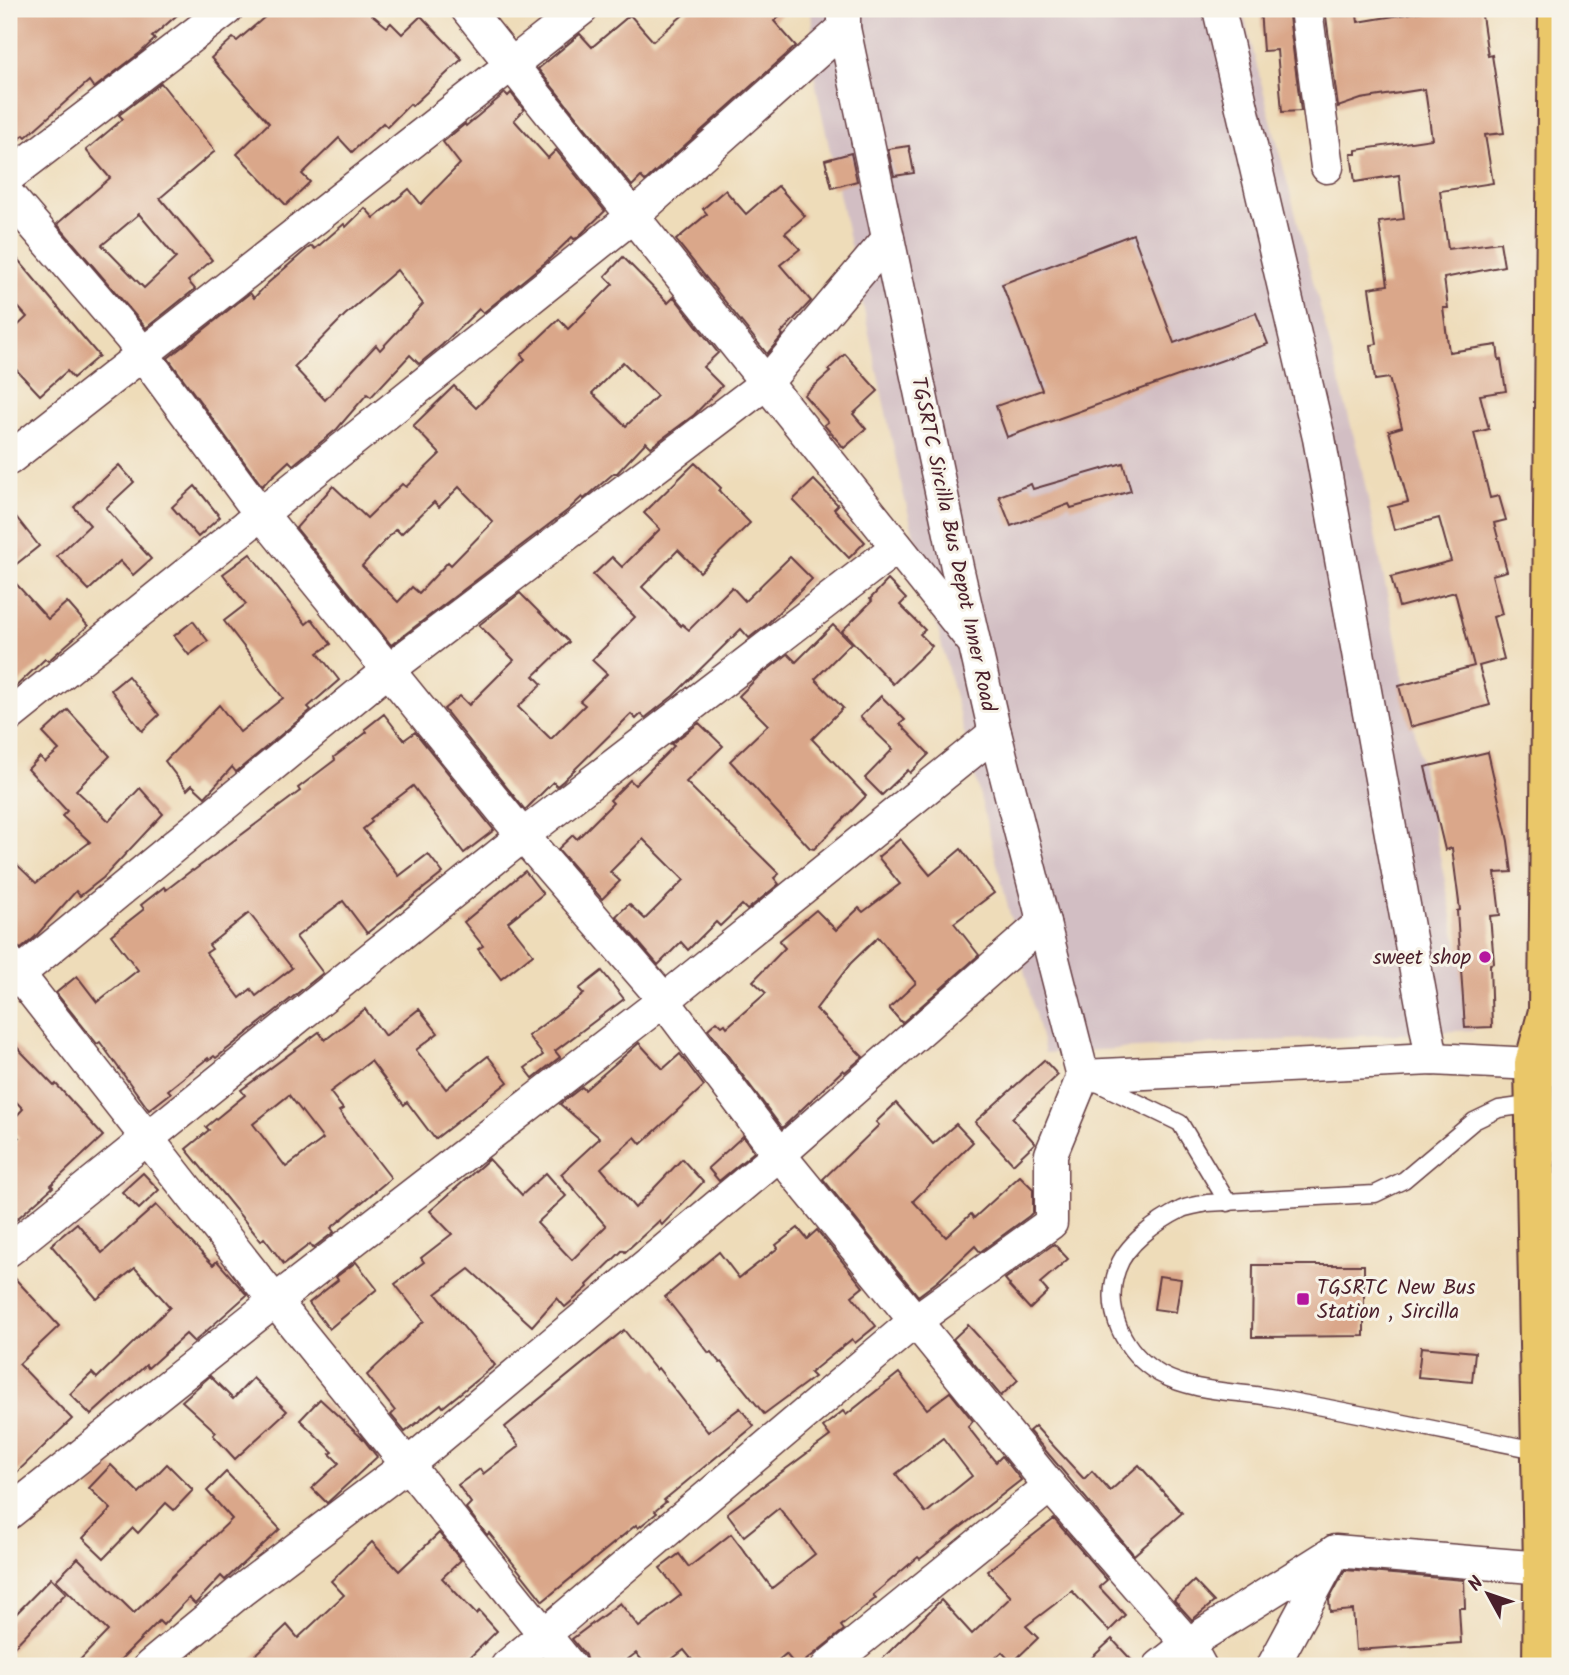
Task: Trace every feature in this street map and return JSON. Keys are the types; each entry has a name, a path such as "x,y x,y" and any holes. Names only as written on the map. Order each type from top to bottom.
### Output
{"main road":[{"path":"1542,1666 1551,1611 1543,1568 1534,1064 1554,1011 1559,18"}],"street":[{"path":"9,176 227,9"},
{"path":"467,9 976,646"},
{"path":"9,459 582,9"},
{"path":"1219,9 1319,438 1432,1059"},
{"path":"1306,9 1327,167"},
{"path":"9,716 633,216 844,18"},
{"name":"TGSRTC Sircilla Bus Depot Inner Road","path":"844,18 957,567 995,733 1083,1076"},
{"path":"9,196 143,355 261,514 387,671 663,1001 779,1154 1050,1486 1194,1655"},
{"path":"570,1666 12,973 387,671 766,383 888,239"},
{"path":"9,1250 523,836 897,547"},
{"path":"9,1513 275,1301 663,1001 995,733"},
{"path":"150,1666 242,1590 407,1465 779,1154 1044,922"},
{"path":"507,1666 915,1321 1051,1223 1051,1154 1083,1076 1432,1059 1534,1064"},
{"path":"828,1666 1050,1486"},
{"path":"1272,1666 1335,1551"},
{"path":"1160,1666 1194,1655 1335,1551 1543,1568"}],"lane":[{"path":"1083,1076 1180,1123 1227,1202"},
{"path":"1535,1104 1499,1109 1474,1121 1404,1180 1375,1194 1208,1203 1184,1208 1156,1225 1131,1248 1117,1269 1112,1297 1116,1326 1136,1356 1158,1373 1181,1384 1269,1397 1541,1451"}],"shaded area":[{"path":"811,9 1242,9 1360,460 1475,1030 1045,1053 903,492 816,86"}],"building":[{"path":"9,9 184,9 152,37 155,39 140,53 94,88 89,81 26,137 24,135 9,148"},
{"path":"274,9 365,9 387,27 391,23 402,34 421,16 462,59 412,106 410,104 387,127 383,123 352,152 339,138 302,174 310,182 286,205 237,154 269,123 211,58 233,38 237,41"},
{"path":"690,9 787,9 774,21 796,46 645,181 641,177 632,186 538,69 580,34 592,47 630,15 653,41"},
{"path":"1260,9 1288,9 1301,111 1282,112 1277,50 1263,51"},
{"path":"1325,9 1356,9 1358,22 1436,9 1481,9 1488,56 1492,55 1504,133 1485,135 1493,183 1440,191 1448,249 1500,242 1504,266 1444,278 1448,308 1443,308 1449,352 1497,345 1499,360 1501,359 1506,391 1480,395 1489,429 1474,433 1490,498 1499,496 1506,520 1494,523 1507,571 1492,575 1502,614 1493,617 1504,659 1479,666 1490,705 1410,727 1399,686 1474,666 1455,592 1399,607 1391,577 1451,561 1439,518 1394,530 1388,507 1408,502 1389,431 1402,427 1389,378 1375,380 1371,345 1377,344 1369,288 1388,285 1379,222 1404,219 1399,175 1355,182 1351,154 1356,154 1356,150 1432,139 1425,89 1361,99 1338,107"},
{"path":"161,83 215,151 160,198 212,260 188,281 195,289 146,328 57,224 110,178 86,150 123,119 119,115","holes":["139,214 176,258 144,288 102,245"]},
{"path":"505,93 508,96 511,93 524,110 514,120 548,158 556,150 605,211 577,238 572,237 546,262 483,313 479,309 419,364 410,355 371,397 367,394 337,429 293,465 289,461 262,486 168,358 250,293 254,298 307,249 312,246 315,249 344,224 346,227 365,208 374,218 409,189 421,204 460,164 443,142 465,124 466,126","holes":["397,270 423,304 380,350 376,345 325,400 294,367 345,315"]},
{"path":"909,146 914,173 894,176 888,149"},
{"path":"851,153 857,181 832,188 825,160"},
{"path":"778,186 805,216 785,233 800,249 780,265 811,301 781,333 783,335 767,354 676,240 707,214 703,209 725,190 746,214"},
{"path":"1133,234 1174,343 1256,313 1268,344 1007,437 996,406 1042,390 1002,284"},
{"path":"9,249 99,356 73,378 67,371 40,395 9,362 9,334 27,317 9,297"},
{"path":"623,257 668,303 674,297 718,353 703,367 722,386 694,415 651,447 646,442 617,473 391,645 296,528 333,486 367,518 402,484 406,487 440,454 413,426 454,386 476,408 525,359 521,355 559,319 568,329 613,284 605,276","holes":["623,362 657,396 626,426 592,393","459,487 493,522 451,565 448,562 419,593 412,587 398,602 362,566 396,529 401,534 434,502 439,507"]},
{"path":"845,354 878,391 853,414 866,429 844,448 824,425 828,422 804,395 830,372 828,370"},
{"path":"695,463 721,488 719,491 750,523 700,572 678,550 642,587 681,626 682,624 689,630 732,587 745,601 790,557 812,579 749,638 741,629 673,696 645,718 641,714 636,719 631,714 563,781 557,786 553,782 525,810 444,709 460,696 469,705 514,660 479,625 520,593 569,642 534,676 542,684 518,707 551,739 585,705 580,701 607,674 592,660 635,617 593,575 612,557 622,567 660,529 644,513"},
{"path":"1123,463 1131,491 1071,508 1069,504 1011,526 999,496 1031,484 1033,489"},
{"path":"119,465 134,482 106,508 151,559 133,575 120,561 89,590 57,556 90,525 74,507"},
{"path":"814,480 838,505 834,509 865,542 849,558 793,500"},
{"path":"195,486 220,517 198,537 172,507"},
{"path":"9,508 39,546 9,570"},
{"path":"250,554 306,624 312,619 331,644 318,653 339,680 308,707 311,710 236,772 232,767 205,797 192,785 187,790 165,761 219,705 240,732 283,698 224,621 246,604 223,574"},
{"path":"9,576 48,619 67,602 88,626 48,661 45,659 9,693"},
{"path":"888,580 906,599 900,605 925,630 920,634 932,646 893,684 842,631 872,601 870,599"},
{"path":"193,621 208,641 189,655 174,636"},
{"path":"833,625 851,643 815,679 843,708 812,739 866,796 814,849 810,848 730,761 768,725 739,696 788,654 796,662"},
{"path":"128,676 159,715 142,731 111,690"},
{"path":"881,696 905,720 900,724 929,754 882,795 865,778 893,749 860,717"},
{"path":"68,710 110,756 76,790 109,821 140,788 163,814 103,878 80,896 76,891 21,949 9,941 9,857 36,883 90,842 62,816 67,811 28,769 40,757 45,762 59,750 43,733"},
{"path":"384,714 404,740 415,732 494,830 464,853 413,786 370,819 372,822 363,829 399,876 428,854 443,873 367,933 343,901 296,937 323,973 216,1058 208,1058 168,1090 171,1093 149,1110 100,1042 97,1044 56,993 77,976 97,1002 138,970 111,935 144,909 141,905 164,887 166,890 193,871 300,791 298,788 367,732 365,729","holes":["249,913 292,968 256,996 251,989 240,998 206,953 212,949 209,945"]},
{"path":"699,723 723,746 686,782 779,874 774,878 779,884 747,910 742,905 720,926 716,922 688,950 681,942 658,965 616,916 629,904 645,919 684,880 643,839 610,872 620,881 602,899 558,849 573,835 577,839 613,803 610,800 630,780 635,785 674,746 671,744"},
{"path":"1488,752 1508,841 1512,872 1495,873 1500,915 1490,916 1494,963 1490,964 1492,1027 1465,1028 1457,911 1460,910 1452,848 1445,850 1425,767"},
{"path":"900,839 930,875 961,849 994,893 954,923 979,955 902,1023 889,1008 916,983 878,937 851,963 816,1009 863,1057 845,1072 843,1070 782,1128 708,1029 717,1021 727,1027 766,993 753,981 785,948 779,941 816,910 836,930 859,908 863,912 900,884 878,857"},
{"path":"525,871 543,894 508,922 533,954 501,979 478,949 483,946 464,922"},
{"path":"602,971 624,999 555,1051 560,1057 533,1078 525,1068 543,1055 528,1036 584,994 579,989"},
{"path":"365,1009 385,1036 419,1009 438,1033 416,1050 446,1089 488,1056 508,1082 435,1139 407,1102 404,1105 371,1061 330,1092 343,1109 339,1111 391,1178 331,1228 334,1232 313,1248 310,1244 284,1264 264,1238 261,1241 186,1149 209,1130 206,1127 245,1095 241,1090 319,1032 325,1040","holes":["289,1095 323,1139 286,1167 253,1124"]},
{"path":"9,1039 54,1086 56,1084 103,1136 51,1185 53,1187 9,1226 9,1148 19,1138 9,1124 23,1109 9,1094"},
{"path":"639,1043 663,1069 680,1054 704,1086 641,1144 635,1137 601,1168 635,1208 682,1159 703,1182 662,1225 659,1221 625,1252 623,1250 565,1307 557,1298 532,1326 469,1269 436,1294 495,1365 443,1407 441,1404 405,1432 391,1415 395,1411 367,1375 424,1321 395,1284 424,1262 421,1258 452,1234 430,1211 489,1159 522,1195 546,1173 566,1196 537,1223 572,1260 606,1226 561,1174 600,1138 560,1104 582,1087 585,1090"},
{"path":"1044,1060 1058,1075 1012,1118 1035,1143 1013,1164 975,1122"},
{"path":"896,1103 933,1144 956,1124 973,1142 913,1201 946,1237 971,1214 974,1218 1020,1176 1033,1189 1033,1212 1029,1216 980,1252 975,1246 918,1296 823,1179 879,1125 876,1122"},
{"path":"743,1136 754,1152 719,1181 708,1168"},
{"path":"143,1173 159,1190 139,1209 122,1192"},
{"path":"156,1205 213,1265 217,1261 247,1295 194,1342 186,1334 148,1368 146,1365 91,1415 70,1394 92,1373 97,1378 170,1307 135,1268 97,1299 51,1245 77,1223 102,1253"},
{"path":"798,1228 807,1239 817,1230 863,1287 852,1296 876,1326 855,1343 852,1339 810,1373 814,1377 764,1414 722,1362 709,1353 665,1297 719,1252 739,1278 778,1248 776,1245"},
{"path":"1054,1244 1068,1259 1040,1283 1048,1292 1030,1309 1005,1279"},
{"path":"356,1262 377,1289 329,1329 309,1303"},
{"path":"1253,1265 1364,1265 1364,1336 1252,1337"},
{"path":"9,1272 59,1326 19,1364 72,1419 9,1480"},
{"path":"1159,1276 1181,1279 1176,1312 1154,1309"},
{"path":"968,1325 1018,1380 1001,1396 953,1339"},
{"path":"624,1330 708,1432 740,1408 754,1426 664,1500 666,1502 655,1511 657,1513 638,1528 636,1525 543,1601 466,1508 471,1503 458,1485 480,1469 483,1474 519,1446 505,1427"},
{"path":"1421,1347 1475,1352 1472,1382 1418,1377"},
{"path":"899,1373 927,1409 950,1392 973,1421 968,1427 994,1460 996,1462 1002,1456 1021,1480 920,1559 918,1557 873,1595 876,1598 841,1626 844,1630 799,1666 786,1654 771,1666 697,1666 684,1650 663,1666 647,1666 636,1653 619,1666 588,1666 585,1655 572,1639 620,1603 639,1627 681,1595 660,1568 679,1554 689,1567 731,1534 772,1588 815,1554 779,1508 744,1536 727,1513 830,1436 823,1427 843,1411 846,1415","holes":["943,1438 972,1476 926,1513 896,1474"]},
{"path":"210,1376 233,1399 253,1378 287,1411 235,1459 213,1435 216,1432 182,1401"},
{"path":"320,1399 364,1440 377,1457 327,1503 312,1488 339,1463 330,1454 333,1452 300,1420"},
{"path":"1035,1426 1084,1479 1092,1471 1110,1491 1139,1465 1182,1513 1134,1555 1029,1431"},
{"path":"167,1464 193,1490 174,1510 166,1503 138,1533 133,1528 104,1558 83,1538 111,1509 89,1488 111,1465 139,1493"},
{"path":"226,1472 280,1529 225,1580 221,1576 195,1604 189,1598 163,1625 159,1621 114,1666 74,1666 108,1631 56,1580 78,1558 134,1613 232,1519 207,1491"},
{"path":"1054,1519 1107,1580 1099,1587 1125,1615 1109,1631 1072,1591 1026,1626 1038,1638 1012,1663 1002,1652 987,1666 875,1666 941,1600 972,1634 1011,1597 987,1571"},
{"path":"439,1533 461,1560 442,1578 476,1614 479,1611 497,1631 461,1666 244,1666 287,1625 298,1638 344,1595 331,1581 372,1542 399,1571"},
{"path":"1345,1570 1464,1580 1465,1608 1459,1608 1461,1643 1356,1650 1353,1610 1330,1612 1329,1600"},
{"path":"51,1578 66,1593 9,1652 9,1621"},
{"path":"1194,1581 1214,1602 1192,1620 1174,1600"},
{"path":"1112,1639 1137,1666 1083,1666"}],"place":[{"name":"sweet shop","path":"1485,957"},
{"name":"TGSRTC New Bus Station , Sircilla","path":"1303,1299"}]}
